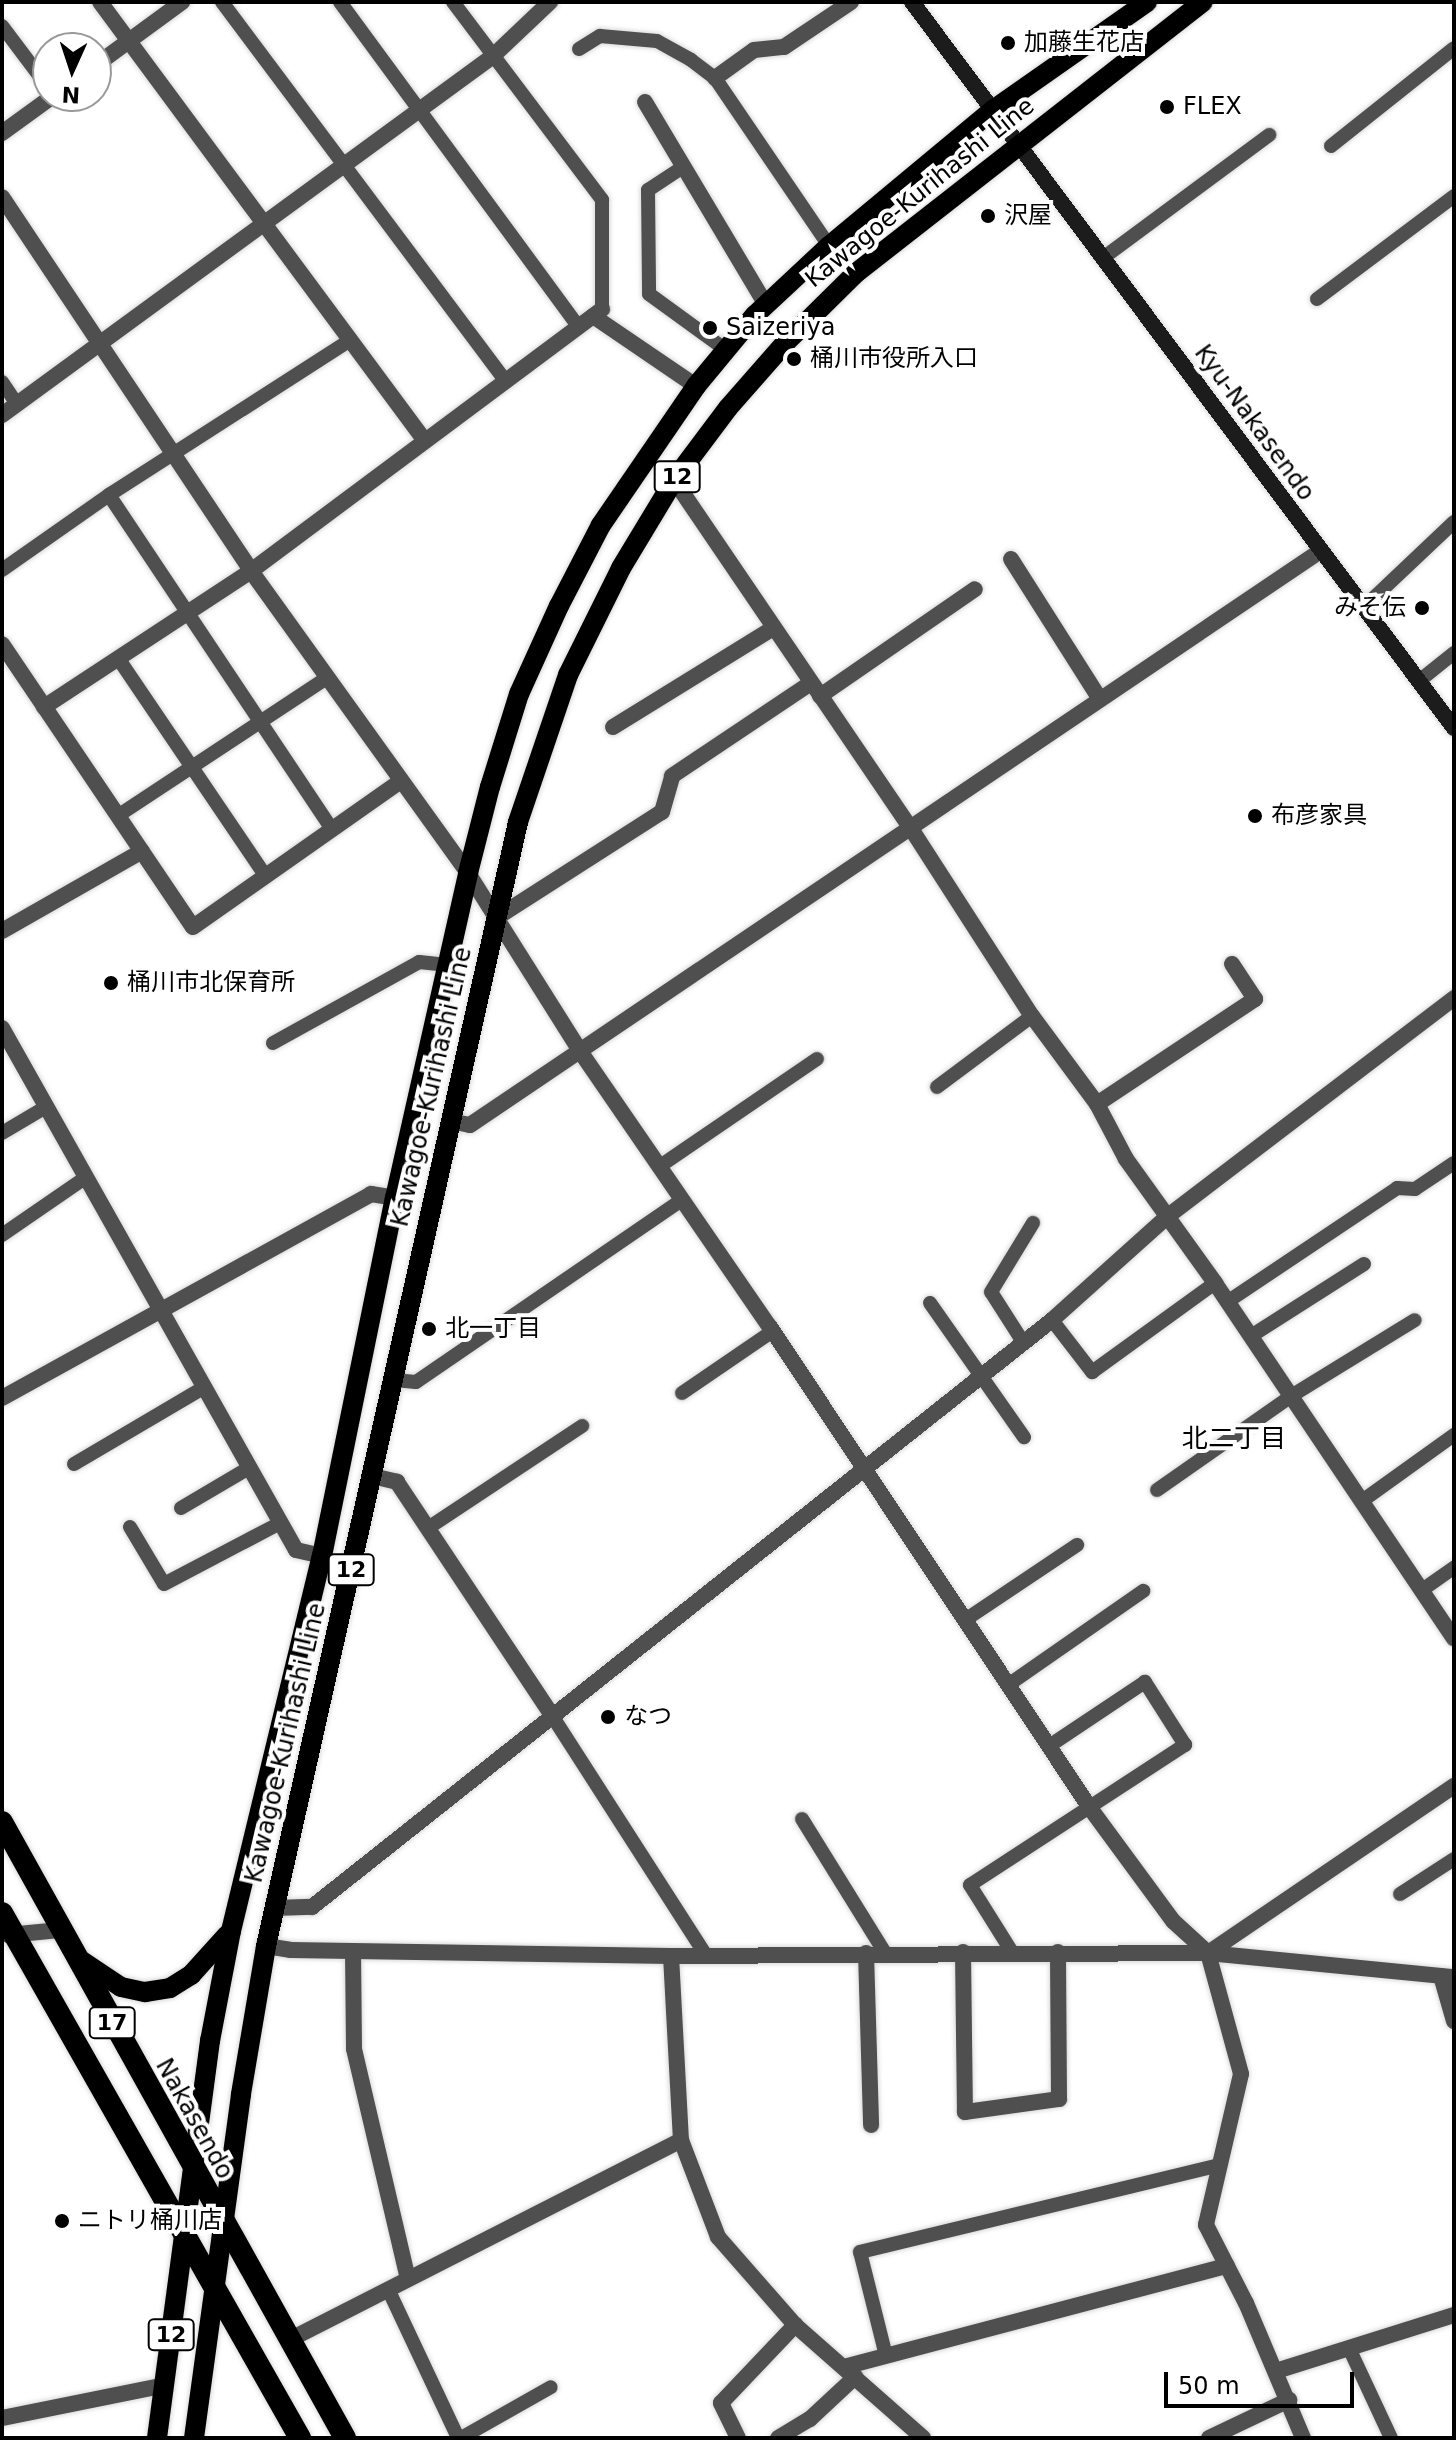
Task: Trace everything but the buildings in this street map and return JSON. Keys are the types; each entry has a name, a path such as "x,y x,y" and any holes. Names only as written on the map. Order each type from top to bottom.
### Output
{"highway":[{"name":"Nakasendo","path":"2,1822 192,2169 345,2438"},
{"name":"17","path":"2,1913 8,1935 184,2232 300,2438"}],"main road":[{"name":"Kyu-Nakasendo","path":"912,2 1319,552 1454,728"},
{"name":"Kawagoe-Kurihashi Line","path":"157,2438 210,2041 231,1931 322,1556 395,1198 468,873 490,787 519,694 559,606 601,525 696,386 766,305 829,246 993,110 1147,2"},
{"path":"1199,5 1216,2"},
{"name":"Kawagoe-Kurihashi Line","path":"194,2438 266,1946 518,822 568,675 621,568 674,480 728,408 836,293 1018,143 1199,5"},
{"path":"73,1954 100,1976 121,1987 145,1992 170,1988 191,1975 231,1931"}],"street":[{"path":"100,2 425,441"},
{"path":"112,53 182,2"},
{"path":"2,415 493,56 550,2"},
{"path":"715,78 754,50 784,47 851,2"},
{"path":"645,102 766,305"},
{"path":"2,133 32,111"},
{"path":"2,197 251,571 468,873 580,1051 773,1331 1090,1808 1173,1921 1208,1953 1241,2074 1206,2225 1276,2371 1303,2438"},
{"path":"44,707 251,571 591,318 696,386"},
{"path":"674,480 910,827 1032,1016 1097,1104 1126,1159 1215,1283 1454,1638"},
{"path":"451,1121 470,1125 1319,552"},
{"path":"1011,559 1100,699"},
{"path":"496,918 662,812 672,776 816,690 975,589"},
{"path":"613,727 773,628"},
{"path":"2,644 193,927 401,781"},
{"path":"2,931 142,851"},
{"path":"1097,1104 1255,999 1232,964"},
{"path":"275,1908 312,1907 551,1714 1052,1320 1168,1216 1454,998"},
{"path":"2,1028 296,1550 322,1556"},
{"path":"2,1398 158,1309 371,1194 395,1198"},
{"path":"372,1476 397,1482 551,1714"},
{"path":"1208,1953 1454,1786"},
{"path":"8,1935 60,1930"},
{"path":"266,1946 353,1951 671,1956 1208,1953 1448,1976 1454,2021"},
{"path":"353,1951 354,2049 408,2279"},
{"path":"963,1952 965,2112 1059,2099 1058,1952"},
{"path":"866,1953 871,2125"},
{"path":"671,1956 681,2140 718,2237 795,2325 923,2438"},
{"path":"289,2340 681,2140"},
{"path":"778,2438 810,2419 850,2372 886,2356 1227,2266"},
{"path":"1276,2371 1453,2319"},
{"path":"738,2438 721,2403 795,2325"},
{"path":"2,2418 165,2385"},
{"path":"1209,2438 1289,2400"}],"lane":[{"path":"222,2 506,382"},
{"path":"340,2 421,109 591,318"},
{"path":"453,2 602,200 591,318"},
{"path":"2,26 32,66"},
{"path":"579,49 600,36 657,41 715,78 829,246"},
{"path":"1331,146 1454,48"},
{"path":"1103,258 1269,135"},
{"path":"683,167 648,190 649,294 726,350"},
{"path":"1317,299 1454,196"},
{"path":"2,570 109,495 350,340"},
{"path":"2,382 17,404"},
{"path":"109,495 332,829"},
{"path":"1363,608 1454,522"},
{"path":"1419,681 1454,653"},
{"path":"118,658 265,875"},
{"path":"119,815 327,678"},
{"path":"273,1043 419,962 448,965"},
{"path":"937,1087 1032,1016"},
{"path":"660,1166 817,1059"},
{"path":"2,1133 46,1107"},
{"path":"1227,1302 1397,1188 1415,1189 1454,1163"},
{"path":"2,1235 85,1178"},
{"path":"394,1380 416,1382 682,1200"},
{"path":"1023,1342 991,1292 1033,1223"},
{"path":"1251,1336 1364,1264"},
{"path":"1052,1320 1092,1372 1215,1283"},
{"path":"930,1303 1024,1437"},
{"path":"1157,1490 1291,1396 1415,1320"},
{"path":"682,1393 773,1331"},
{"path":"74,1464 203,1388"},
{"path":"428,1528 582,1426"},
{"path":"1362,1501 1454,1435"},
{"path":"181,1508 249,1468"},
{"path":"130,1527 164,1584 280,1523"},
{"path":"965,1620 1077,1545"},
{"path":"1422,1590 1454,1568"},
{"path":"1008,1685 1143,1591"},
{"path":"1012,1952 970,1885 1185,1745 1145,1682 1049,1746"},
{"path":"551,1714 706,1955"},
{"path":"802,1819 885,1953"},
{"path":"1400,1894 1454,1859"},
{"path":"886,2356 860,2252 1220,2165"},
{"path":"388,2289 459,2438 551,2387"},
{"path":"1349,2348 1391,2438"}],"place":[{"name":"加藤生花店","path":"1008,43"},
{"name":"FLEX","path":"1167,107"},
{"name":"沢屋","path":"988,216"},
{"name":"Saizeriya","path":"710,328"},
{"name":"桶川市役所入口","path":"794,359"},
{"name":"みそ伝","path":"1422,608"},
{"name":"布彦家具","path":"1255,816"},
{"name":"桶川市北保育所","path":"111,983"},
{"name":"北一丁目","path":"429,1329"},
{"name":"なつ","path":"608,1717"},
{"name":"ニトリ桶川店","path":"62,2221"}],"district":[{"name":"北二丁目","path":"1234,1439"}]}
